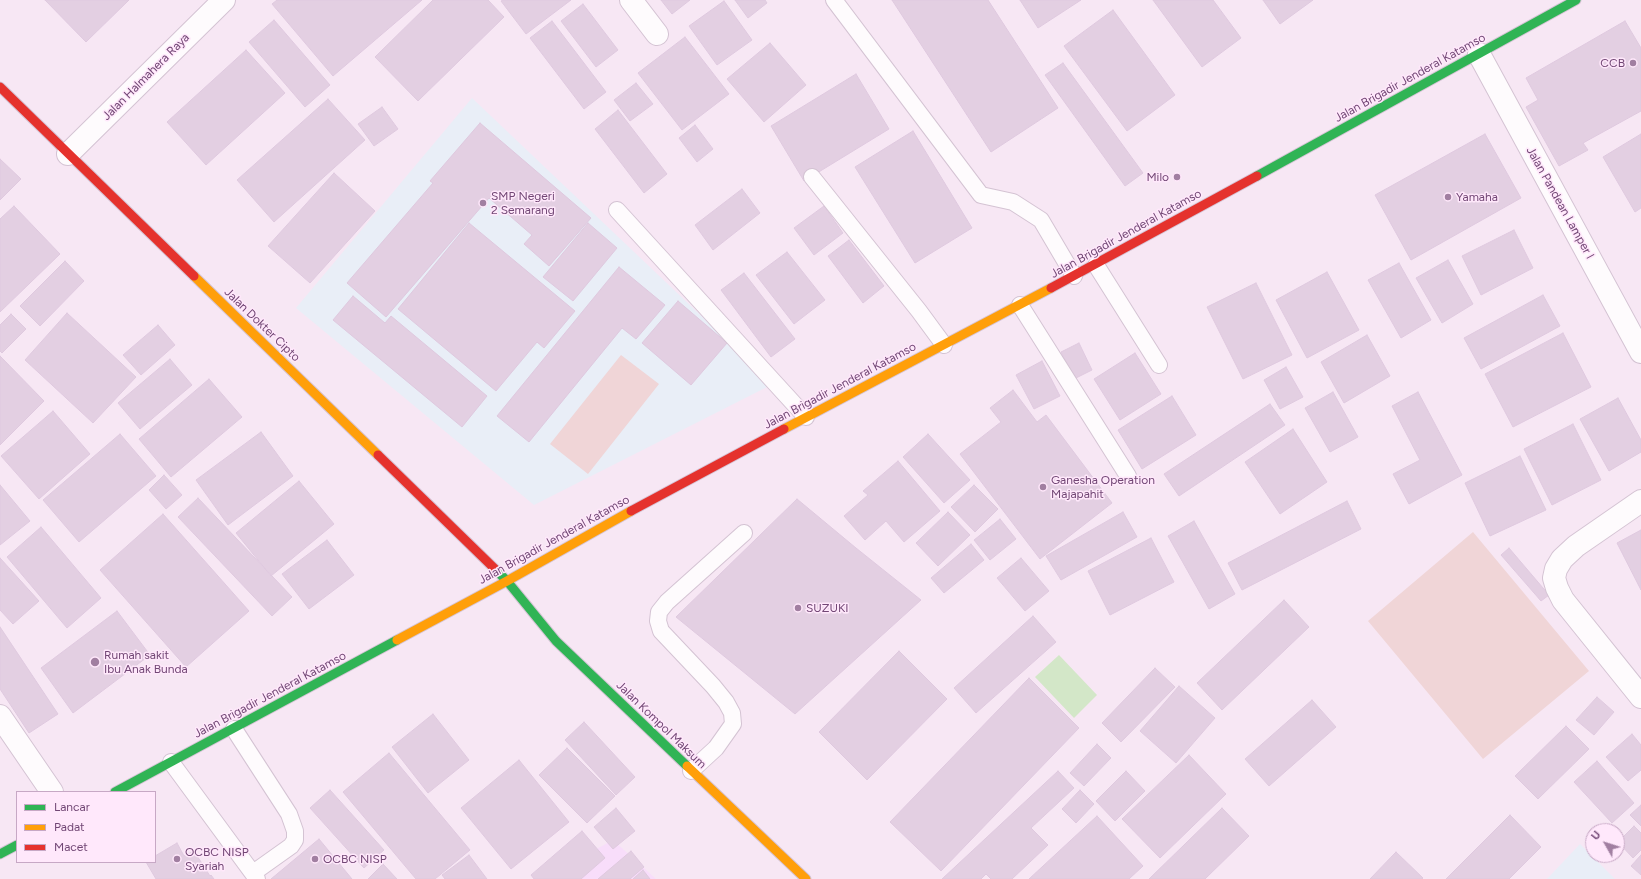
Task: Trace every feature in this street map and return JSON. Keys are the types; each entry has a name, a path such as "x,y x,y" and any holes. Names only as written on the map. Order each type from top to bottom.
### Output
{"main road":[{"name":"Jalan Brigadir Jenderal Katamso","path":"117,791 507,581 659,495 1096,265 1576,0"},
{"name":"Jalan Dokter Cipto","path":"0,87 507,581"},
{"name":"Jalan Kompol Maksum","path":"507,581 556,641 806,879"},
{"path":"0,854 16,846"}],"street":[{"name":"Jalan Halmahera Raya","path":"68,154 224,0"},
{"path":"631,0 657,34"},
{"name":"Jalan Pandean Lamper I","path":"1479,54 1641,352"},
{"path":"1641,500 1576,546 1562,559 1556,569 1554,578 1563,600 1641,697"},
{"path":"0,716 51,791"}],"lane":[{"path":"834,0 981,195 1012,202 1041,220 1074,276"},
{"path":"812,177 919,311 944,345"},
{"path":"617,210 806,417"},
{"path":"1096,265 1159,365"},
{"path":"1020,305 1128,476"},
{"path":"691,771 716,748 733,724 732,713 726,702 713,686 661,631 658,621 659,612 667,602 744,534"},
{"path":"171,762 255,876 291,846 295,840 295,831 289,814 234,729"}],"shaded area":[{"name":"SMP Negeri 2 Semarang","path":"472,98 773,384 534,505 296,308"},
{"path":"621,355 659,384 588,474 550,444"},
{"path":"1473,532 1589,671 1483,759 1368,621"},
{"path":"1059,655 1097,695 1074,718 1035,677"},
{"path":"613,840 656,879 541,879"},
{"path":"1580,844 1585,849 1585,863 1599,863 1615,879 1547,879"}],"building":[{"path":"45,0 129,0 86,42"},
{"path":"277,0 422,0 333,76 272,4"},
{"path":"433,0 488,0 504,17 418,101 375,57"},
{"path":"571,0 526,34 501,1"},
{"path":"661,0 690,0 672,14"},
{"path":"735,0 765,0 767,3 748,18"},
{"path":"892,0 988,0 1058,108 991,152"},
{"path":"1020,0 1081,0 1038,28"},
{"path":"1153,0 1213,0 1241,38 1202,67"},
{"path":"1263,0 1313,0 1280,24"},
{"path":"724,1 752,40 717,65 689,26"},
{"path":"583,4 618,50 596,67 561,21"},
{"path":"1113,10 1175,95 1127,131 1064,46"},
{"path":"274,20 330,85 305,107 249,42"},
{"path":"552,21 606,92 584,109 530,38"},
{"path":"1625,21 1641,48 1641,111 1583,143 1588,150 1559,166 1526,107 1538,100 1526,78"},
{"path":"685,37 729,94 682,130 638,73"},
{"path":"770,43 806,85 764,122 727,79"},
{"path":"246,50 285,93 206,165 167,122"},
{"path":"1063,63 1143,173 1125,186 1045,75"},
{"path":"856,74 889,129 804,181 771,126"},
{"path":"636,83 653,104 630,121 614,100"},
{"path":"328,99 365,140 274,222 237,180"},
{"path":"382,107 398,129 374,146 358,124"},
{"path":"618,110 667,174 644,193 595,129"},
{"path":"480,123 591,218 549,266 524,244 532,235 489,198 386,317 347,283 433,183 430,181"},
{"path":"695,125 713,149 697,162 679,138"},
{"path":"913,131 972,228 915,263 855,167"},
{"name":"Yamaha","path":"1485,134 1521,198 1411,260 1375,195"},
{"path":"1641,134 1641,208 1635,212 1603,157"},
{"path":"0,159 21,179 0,200"},
{"path":"334,173 375,211 310,283 268,246"},
{"path":"742,189 760,213 713,250 695,225"},
{"path":"14,206 60,254 0,312 0,219"},
{"path":"824,206 843,233 814,255 794,228"},
{"path":"469,223 575,311 544,348 537,342 496,391 398,309"},
{"path":"588,223 617,248 573,301 543,277"},
{"path":"1514,230 1533,268 1481,295 1462,256"},
{"path":"849,240 884,286 863,303 828,256"},
{"path":"787,252 825,300 794,324 756,275"},
{"path":"1448,260 1473,304 1442,323 1416,278"},
{"path":"65,261 84,281 40,326 20,306"},
{"path":"1399,263 1431,320 1401,338 1368,280"},
{"path":"619,267 665,305 636,339 622,328 529,442 497,416"},
{"path":"1327,272 1359,330 1307,358 1276,300"},
{"path":"744,273 795,339 771,357 721,290"},
{"path":"1256,283 1292,355 1243,379 1207,307"},
{"path":"1543,295 1560,326 1481,369 1464,338"},
{"path":"353,296 385,323 391,316 487,396 462,427 333,320"},
{"path":"678,301 727,343 691,385 642,343"},
{"path":"67,313 136,377 93,423 25,360"},
{"path":"11,314 26,329 2,353 0,351 0,325"},
{"path":"158,325 175,345 141,375 123,355"},
{"path":"1563,333 1591,387 1513,427 1485,374"},
{"path":"1367,335 1390,376 1344,403 1321,362"},
{"path":"1079,343 1092,370 1074,379 1061,352"},
{"path":"1135,353 1161,394 1120,420 1094,379"},
{"path":"0,356 44,401 0,445"},
{"path":"170,359 192,385 140,429 118,403"},
{"path":"1042,361 1060,396 1034,409 1016,375"},
{"path":"1286,367 1303,397 1280,409 1264,380"},
{"path":"209,379 242,417 171,477 139,439"},
{"name":"Ganesha Operation Majapahit","path":"1013,390 1037,422 1046,415 1112,503 1040,559 960,454 1001,422 990,408"},
{"path":"1333,392 1358,437 1330,452 1305,408"},
{"path":"1418,392 1462,475 1409,504 1393,474 1420,460 1392,406"},
{"path":"1172,396 1196,435 1142,469 1118,430"},
{"path":"1618,398 1641,440 1641,452 1609,471 1580,419"},
{"path":"1270,404 1285,425 1179,496 1164,474"},
{"path":"53,411 90,454 39,499 1,456"},
{"path":"1573,424 1601,480 1552,505 1524,449"},
{"path":"1293,429 1327,482 1280,514 1245,462"},
{"path":"261,432 293,476 228,525 196,480"},
{"path":"120,434 156,476 79,542 43,500"},
{"path":"928,434 970,480 944,503 903,457"},
{"path":"1520,456 1546,510 1490,536 1465,483"},
{"path":"898,461 940,511 904,542 886,521 865,540 844,516 868,495 863,491"},
{"path":"164,475 182,495 166,509 149,490"},
{"path":"299,481 334,524 271,576 236,533"},
{"path":"0,485 30,521 0,545"},
{"path":"974,485 998,509 975,532 951,507"},
{"path":"198,498 292,597 272,616 178,517"},
{"name":"SUZUKI","path":"797,499 921,600 795,714 676,617"},
{"path":"1347,501 1361,529 1242,590 1228,563"},
{"path":"948,512 970,535 938,566 916,543"},
{"path":"1123,512 1137,537 1061,580 1046,556"},
{"path":"163,514 249,611 186,667 100,570"},
{"path":"1000,519 1016,539 990,560 974,540"},
{"path":"1194,521 1235,594 1209,609 1168,536"},
{"path":"41,527 101,598 67,628 7,557"},
{"path":"1641,530 1641,590 1617,543"},
{"path":"1151,538 1174,582 1110,615 1088,571"},
{"path":"327,540 354,575 309,609 282,574"},
{"path":"971,544 984,560 944,593 931,578"},
{"path":"1509,548 1549,595 1541,601 1501,555"},
{"path":"0,558 39,601 13,624 0,610"},
{"path":"1021,558 1049,591 1025,611 997,578"},
{"path":"1284,600 1309,627 1222,710 1197,683"},
{"name":"Rumah sakit Ibu Anak Bunda","path":"117,611 150,655 73,713 41,668"},
{"path":"1033,616 1056,642 976,713 954,688"},
{"path":"0,627 58,714 29,733 0,689"},
{"path":"899,651 947,699 867,780 819,732"},
{"path":"1155,668 1175,687 1121,742 1102,723"},
{"path":"1029,678 1079,728 941,871 890,822"},
{"path":"1179,686 1215,718 1176,763 1140,731"},
{"path":"1597,697 1614,712 1594,735 1576,720"},
{"path":"1312,700 1336,727 1269,786 1245,759"},
{"path":"433,714 469,760 428,793 392,747"},
{"path":"584,722 635,777 616,795 565,740"},
{"path":"1566,726 1589,749 1538,799 1515,776"},
{"path":"1632,734 1641,745 1641,770 1628,781 1606,757"},
{"path":"1097,744 1111,758 1084,786 1070,773"},
{"path":"567,748 615,796 587,823 539,775"},
{"path":"389,753 470,850 435,879 416,879 343,792"},
{"path":"1189,755 1226,794 1160,858 1122,819"},
{"path":"519,760 569,822 511,869 461,808"},
{"path":"1597,761 1634,803 1612,823 1574,782"},
{"path":"1058,771 1074,788 1031,828 1048,845 1012,879 991,879 986,874 981,879 942,879"},
{"path":"1126,771 1145,791 1115,821 1096,801"},
{"path":"330,790 384,850 364,868 310,808"},
{"path":"1080,790 1094,804 1076,823 1062,809"},
{"path":"1641,805 1641,826 1630,815"},
{"path":"616,808 635,831 613,849 594,827"},
{"path":"1222,808 1249,836 1205,879 1149,879"},
{"path":"1510,815 1541,847 1509,879 1446,879"},
{"path":"1097,816 1143,866 1129,879 1029,879"},
{"path":"1634,826 1641,833 1641,850 1633,858 1625,849 1625,835"},
{"path":"582,831 605,858 581,879 534,879 531,875"},
{"name":"OCBC NISP","path":"319,839 352,879 271,879"},
{"name":"OCBC NISP Syariah","path":"177,843 184,856 194,851 210,876 211,875 214,879 156,879 147,863 156,863 156,855"},
{"path":"631,851 644,867 630,879 598,879"},
{"path":"1396,852 1423,878 1370,879"},
{"path":"469,855 487,879 445,879 442,875"},
{"path":"1641,855 1641,875 1631,866"},
{"path":"383,864 397,879 368,879"},
{"path":"643,870 650,879 633,879"}],"traffic: fast":[{"path":"1257,176 1576,0"},
{"path":"496,570 507,581 556,641 687,766"},
{"path":"117,791 397,640"},
{"path":"0,854 16,846"}],"traffic: slow":[{"path":"194,276 378,455"},
{"path":"784,429 1051,288"},
{"path":"397,640 507,581 631,511"},
{"path":"687,766 806,879"}],"traffic: jam":[{"path":"0,87 194,276"},
{"path":"1051,288 1257,176"},
{"path":"631,511 784,429"},
{"path":"378,455 496,570"}],"place":[{"name":"CCB","path":"1633,63"},
{"name":"Milo","path":"1177,177"},
{"name":"Yamaha","path":"1448,197"},
{"name":"SMP Negeri 2 Semarang","path":"483,203"},
{"name":"Ganesha Operation Majapahit","path":"1043,487"},
{"name":"SUZUKI","path":"798,608"},
{"name":"Rumah sakit Ibu Anak Bunda","path":"95,662"},
{"name":"OCBC NISP Syariah","path":"177,859"},
{"name":"OCBC NISP","path":"315,859"}]}
